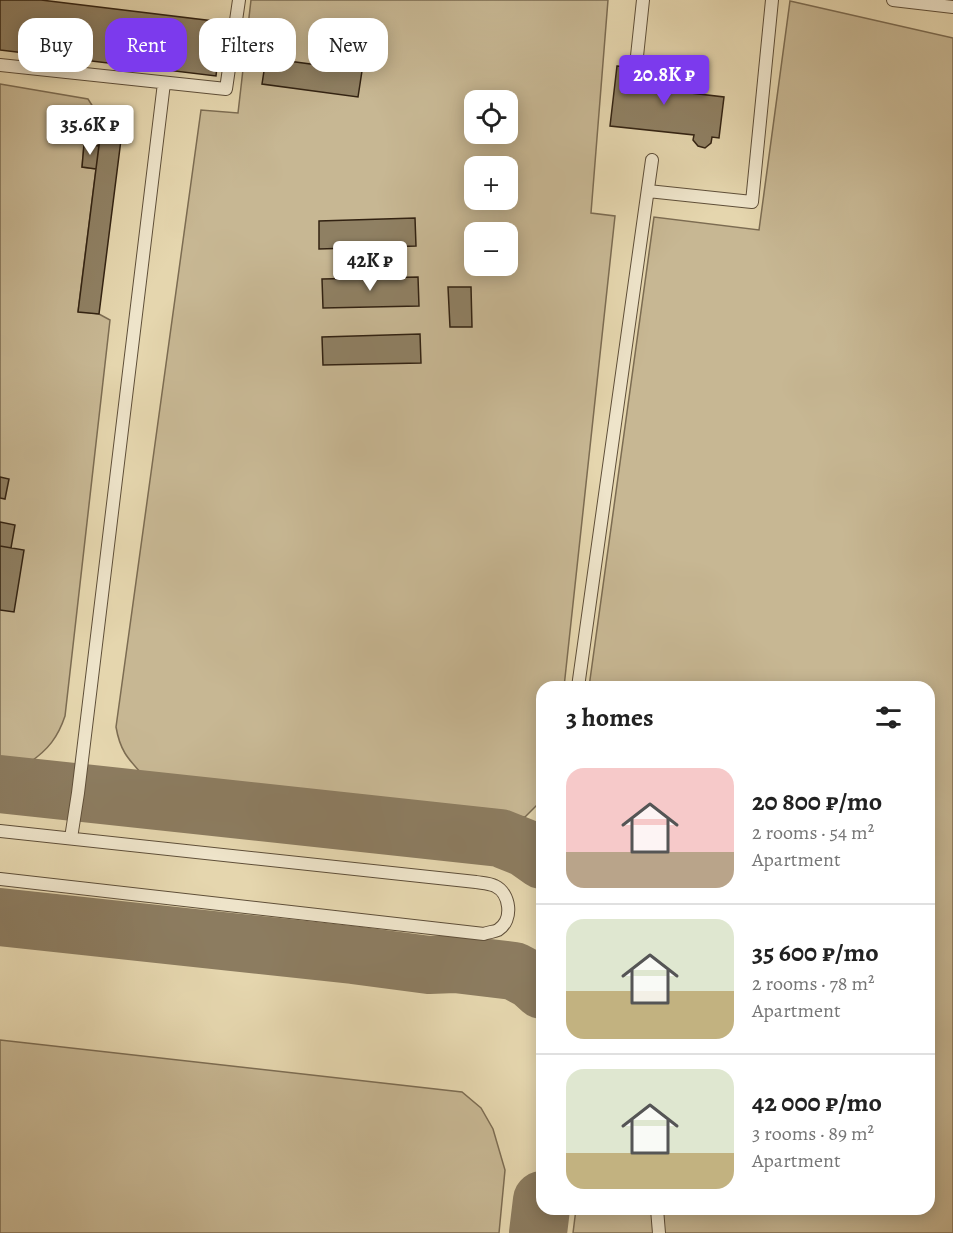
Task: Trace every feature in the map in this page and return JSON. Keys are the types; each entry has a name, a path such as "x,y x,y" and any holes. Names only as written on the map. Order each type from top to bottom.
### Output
{"lane":[{"path":"0,65 226,89 239,0"},
{"path":"637,56 644,0"},
{"path":"648,191 752,202 772,0"},
{"path":"893,0 953,7"},
{"path":"71,838 80,781 164,83"},
{"path":"579,681 652,160"},
{"path":"0,831 494,885 504,894 508,905 507,918 499,929 484,934 0,879"},
{"path":"658,1215 659,1233"}],"shaded area":[{"path":"251,0 608,0 591,213 615,216 565,681 536,681 536,806 525,817 143,775 122,748 116,727 201,110 238,113 243,72 296,72 296,18 249,18"},
{"path":"790,1 953,38 953,1233 573,1233 575,1215 935,1215 935,681 590,681 654,217 759,230"},
{"path":"0,84 88,99 102,121 99,146 84,145 82,167 96,169 78,311 99,314 110,320 65,716 52,742 30,762 0,759"},
{"path":"0,1040 462,1092 481,1108 493,1129 505,1170 499,1233 0,1233"}],"building":[{"path":"0,0 41,0 199,19 199,72 216,72 216,76 183,72 187,72 187,18 105,18 105,63 93,61 93,18 18,18 18,52 0,50"},
{"path":"296,62 308,64 308,72 362,72 358,97 262,84 264,72 296,72"},
{"path":"617,66 676,73 674,91 724,97 719,138 712,137 711,143 705,148 698,146 693,140 694,135 610,126"},
{"path":"102,121 123,124 99,314 78,312"},
{"path":"84,144 99,146 96,169 82,167"},
{"path":"415,218 416,246 319,249 319,221"},
{"path":"418,277 419,306 323,308 322,279"},
{"path":"448,287 471,287 472,327 450,327"},
{"path":"420,334 421,363 323,365 322,337"},
{"path":"0,477 9,479 5,499 0,498"},
{"path":"0,522 15,525 11,548 0,546"},
{"path":"0,546 24,550 14,612 0,610"}],"taxiway":[{"path":"0,784 500,838 525,848 536,856"},
{"path":"0,917 429,965 455,964 514,971 536,985"},
{"path":"538,1233 540,1215"}]}
